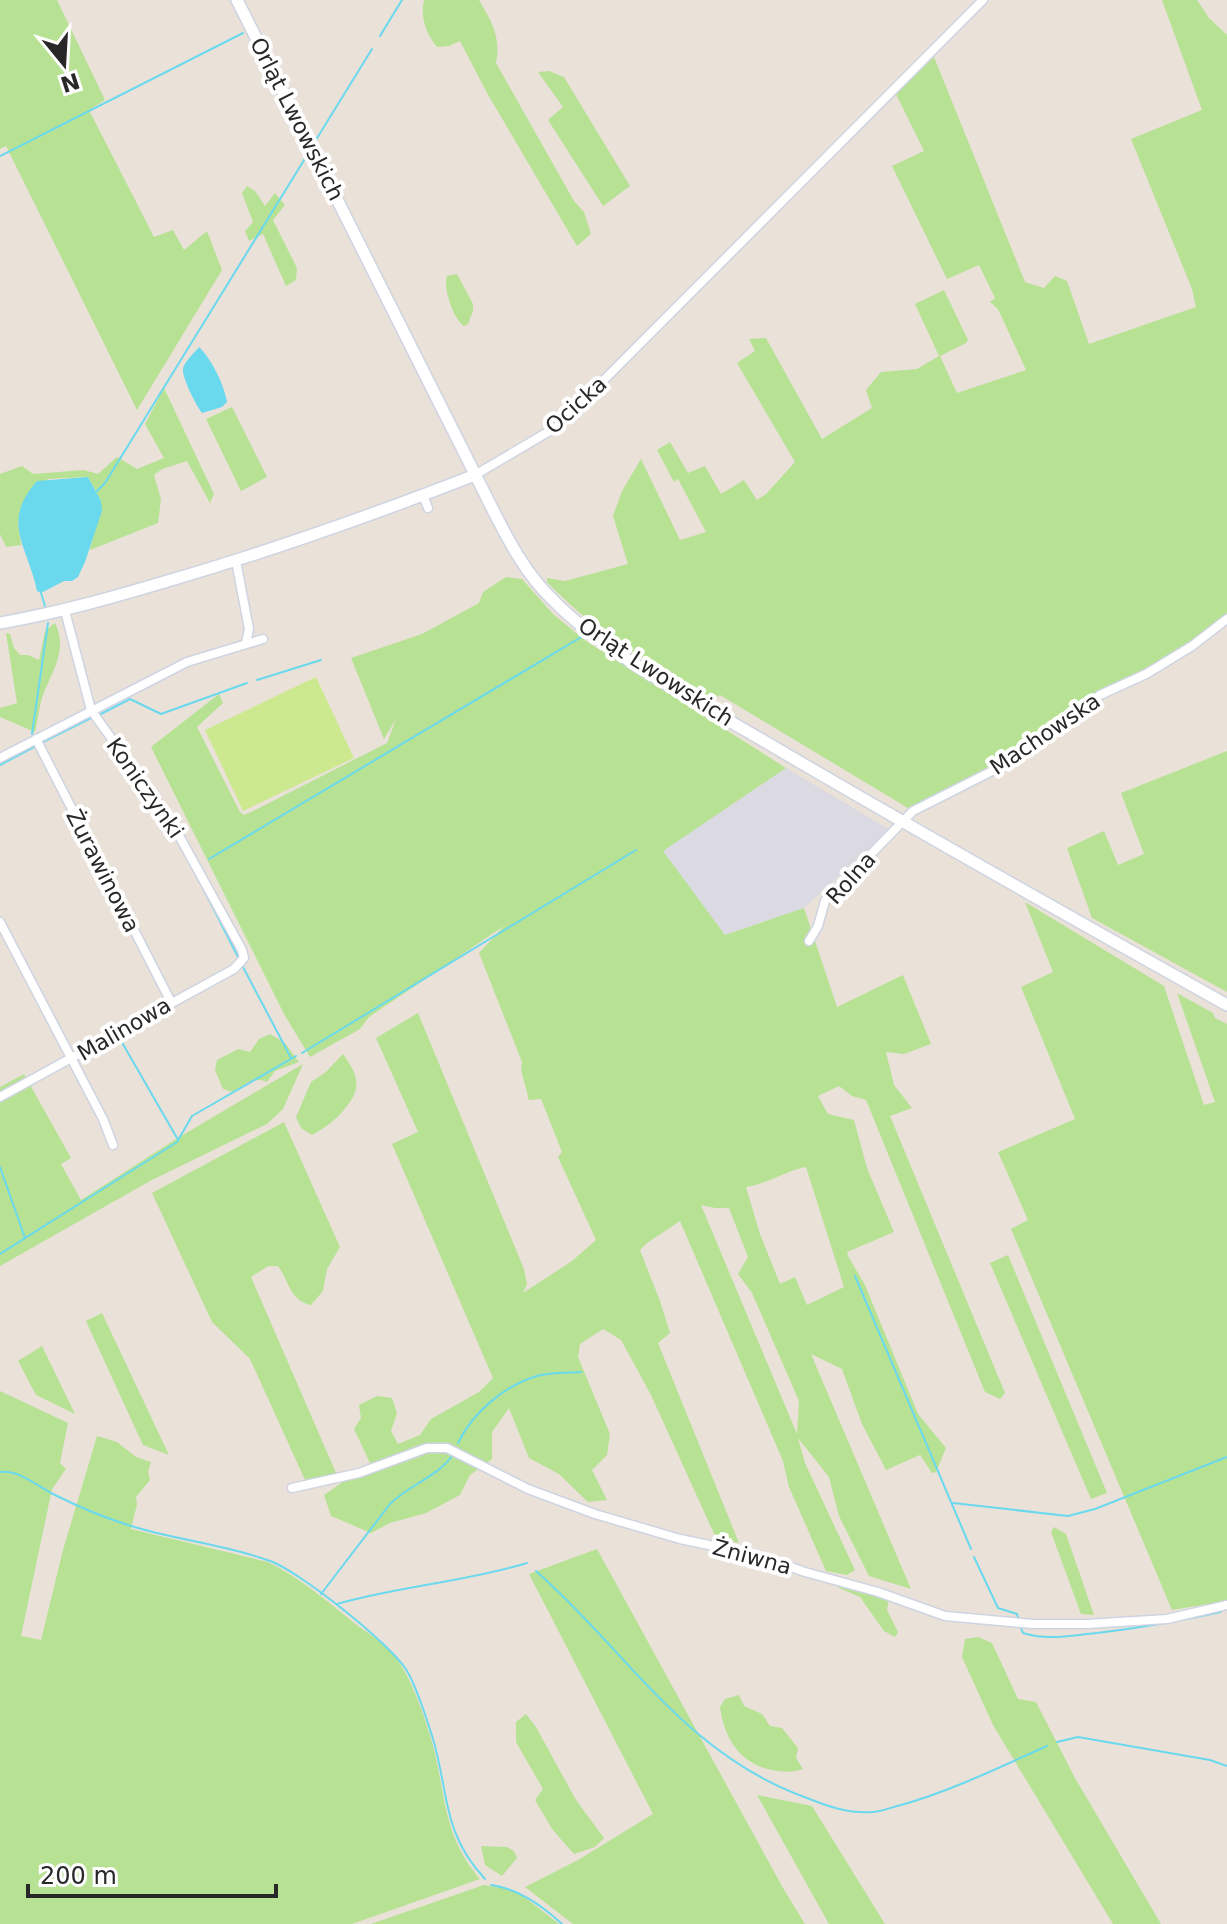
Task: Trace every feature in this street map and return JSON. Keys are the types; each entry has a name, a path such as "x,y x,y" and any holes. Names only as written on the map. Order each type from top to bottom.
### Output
{"street":[{"name":"Orląt Lwowskich","path":"237,0 475,475 518,557 538,584 570,616 677,689 1227,1005"},
{"name":"Ocicka","path":"0,623 65,611 236,561 423,495 475,475 558,426 983,0"},
{"path":"423,495 428,508"},
{"path":"236,561 249,629 246,643"},
{"name":"Koniczynki","path":"65,611 91,710 172,823 244,958"},
{"name":"Machowska","path":"904,822 913,811 1010,762 1100,695 1146,674 1192,646 1227,619"},
{"path":"0,758 187,662 263,639"},
{"name":"Żurawinowa","path":"36,739 171,1002"},
{"name":"Rolna","path":"809,941 818,926 825,901 904,822"},
{"path":"0,922 103,1119 113,1145"},
{"name":"Malinowa","path":"0,1097 234,969 244,958"},
{"name":"Żniwna","path":"292,1488 359,1473 427,1448 447,1448 528,1489 605,1518 701,1544 757,1555 945,1616 1033,1624 1099,1623 1159,1620 1227,1605"}],"shaded area":[{"path":"786,768 890,830 804,908 725,935 662,851"}],"green space":[{"path":"0,0 57,0 105,100 89,110 154,237 173,230 184,250 207,231 222,270 137,410 6,146 0,149"},
{"path":"424,0 479,0 494,30 496,63 574,201 584,212 591,234 577,246 460,41 437,47 433,42 423,19"},
{"path":"1162,0 1197,0 1209,18 1227,35 1227,619 1192,646 1100,695 1010,762 913,811 720,695 713,700 647,661 586,618 547,582 547,578 565,581 628,564 613,516 622,491 641,459 680,540 706,532 678,479 674,482 657,450 670,442 688,473 705,466 721,494 744,480 757,500 795,462 737,363 755,351 749,339 766,338 822,439 872,408 866,390 881,372 917,369 939,356 915,304 944,290 968,340 940,356 957,393 1026,370 998,309 990,302 995,298 979,265 947,279 892,166 924,151 896,94 934,57 1025,282 1044,288 1055,276 1067,281 1089,344 1196,307 1192,289 1131,139 1202,110"},
{"path":"549,71 564,77 630,186 603,206 548,120 563,107 538,72"},
{"path":"247,186 255,191 265,206 275,193 285,205 273,220 297,268 296,280 286,286 263,234 249,241 245,231 253,222 242,193"},
{"path":"457,274 473,304 468,324 464,326 453,310 446,288 447,276"},
{"path":"164,388 214,494 210,503 187,461 162,469 154,475 161,499 158,523 90,550 101,501 88,477 48,479 18,521 21,545 6,547 0,534 0,474 22,466 33,474 84,470 98,474 117,457 137,469 164,458 145,424"},
{"path":"232,407 267,477 241,491 206,419"},
{"path":"506,577 522,579 553,614 586,641 786,768 663,851 725,935 804,908 837,1007 903,975 931,1044 904,1054 886,1052 894,1085 912,1108 890,1116 1005,1393 1000,1399 985,1392 866,1100 852,1096 839,1086 818,1096 828,1114 854,1120 867,1168 894,1232 847,1252 848,1256 865,1285 918,1414 946,1448 936,1472 932,1473 920,1455 886,1470 862,1424 842,1369 811,1354 911,1589 869,1576 839,1516 829,1477 798,1438 805,1463 855,1570 847,1575 826,1571 789,1487 783,1461 680,1221 640,1250 670,1333 658,1343 739,1543 716,1538 651,1395 621,1340 603,1329 580,1344 578,1357 610,1434 607,1455 592,1470 607,1500 588,1502 559,1474 529,1458 509,1408 492,1432 492,1459 470,1475 460,1495 426,1513 390,1523 371,1533 331,1516 324,1495 370,1463 354,1429 361,1418 359,1405 377,1396 392,1398 397,1413 391,1431 398,1444 420,1435 431,1419 479,1392 493,1378 392,1144 418,1132 376,1038 418,1013 524,1269 527,1284 523,1293 572,1261 596,1240 558,1157 562,1152 541,1099 529,1100 521,1070 522,1062 479,953 504,926 369,1017 360,1029 310,1057 284,1014 151,747 219,694 223,703 197,727 240,812 244,815 251,812 387,743 396,719 384,739 351,658 422,634 479,603 483,592","holes":["806,1167 844,1287 807,1305 795,1277 780,1284 746,1187","701,1205 729,1208 748,1257 738,1274 752,1293 799,1401 797,1434"]},
{"path":"55,623 60,651 42,699 35,732 0,717 0,708 17,703 6,633 10,634 14,648 20,655 39,660 45,631"},
{"path":"316,677 354,758 243,811 205,730"},
{"path":"1227,751 1227,992 1092,918 1067,848 1104,831 1118,865 1144,854 1121,793"},
{"path":"1025,902 1164,986 1204,1105 1215,1102 1177,993 1227,1024 1227,1601 1172,1610 1011,1229 1028,1220 998,1152 1075,1119 1021,987 1053,972"},
{"path":"270,1034 285,1043 299,1062 275,1071 267,1082 253,1081 233,1092 223,1089 215,1070 217,1060 238,1049 250,1052 259,1039"},
{"path":"343,1054 353,1070 356,1090 343,1111 312,1135 301,1128 296,1117 311,1082"},
{"path":"303,1064 283,1109 267,1124 150,1181 0,1266 0,1087 24,1074 71,1158 61,1164 81,1200"},
{"path":"284,1122 340,1247 327,1269 323,1291 311,1305 294,1295 278,1266 268,1266 251,1277 336,1473 305,1480 250,1359 212,1322 152,1193"},
{"path":"1008,1255 1107,1493 1091,1499 990,1263"},
{"path":"102,1313 169,1455 143,1445 86,1321"},
{"path":"42,1346 75,1414 36,1395 18,1361"},
{"path":"0,1391 68,1423 60,1463 66,1469 52,1489 21,1636 41,1640 63,1550 97,1436 117,1442 136,1457 151,1462 148,1472 150,1480 136,1497 131,1529 268,1562 314,1591 380,1642 399,1661 432,1742 452,1830 458,1846 480,1879 352,1924 0,1924"},
{"path":"1054,1527 1066,1534 1094,1615 1081,1614 1051,1532"},
{"path":"597,1549 805,1924 573,1924 525,1887 578,1860 653,1814 529,1574"},
{"path":"837,1583 889,1599 887,1610 898,1632 895,1637 884,1631 860,1597 839,1588"},
{"path":"978,1637 992,1643 1018,1699 1036,1702 1075,1778 1161,1924 1113,1924 993,1725 962,1657 965,1639"},
{"path":"739,1695 744,1706 762,1714 770,1726 782,1728 798,1748 796,1758 803,1769 784,1772 761,1767 736,1748 725,1729 720,1707 725,1699"},
{"path":"526,1714 576,1800 604,1838 595,1847 574,1854 552,1829 535,1800 543,1789 516,1742 516,1722"},
{"path":"757,1795 812,1806 885,1924 829,1924"},
{"path":"481,1846 507,1847 514,1851 517,1858 502,1876 485,1865"},
{"path":"484,1885 522,1895 559,1924 371,1924"}],"water":[{"path":"199,347 217,373 227,402 222,407 202,413 183,373 187,361"},
{"path":"88,477 101,501 102,511 85,562 78,577 41,593 37,591 20,535 20,510 37,481"}],"waterway":[{"path":"380,36 402,0"},
{"path":"0,156 243,33"},
{"path":"314,143 372,49"},
{"path":"97,491 105,483 309,152"},
{"path":"41,593 45,606"},
{"path":"32,734 48,623"},
{"path":"209,859 583,636"},
{"path":"257,680 321,660"},
{"path":"99,715 130,699 161,714 247,683"},
{"path":"43,742 91,718"},
{"path":"0,765 34,747"},
{"path":"302,1053 636,850"},
{"path":"196,874 238,957"},
{"path":"243,967 291,1058"},
{"path":"120,1039 177,1138"},
{"path":"0,1254 177,1142 192,1116 296,1056"},
{"path":"0,1167 25,1238"},
{"path":"855,1276 971,1549"},
{"path":"458,1443 481,1411 513,1386 542,1375 581,1372"},
{"path":"321,1594 390,1504 439,1470 452,1456"},
{"path":"953,1503 1068,1516 1095,1509 1227,1457"},
{"path":"0,1472 14,1473 73,1504 128,1525 270,1561 302,1579 365,1627 398,1659 411,1678 433,1739 454,1829 471,1862 485,1879"},
{"path":"974,1557 998,1608 1017,1614 1018,1618"},
{"path":"337,1604 527,1563"},
{"path":"536,1571 660,1699 726,1756 764,1779 822,1804 855,1812 883,1810 957,1786 1047,1746"},
{"path":"1021,1628 1023,1633 1060,1637 1144,1627 1221,1612"},
{"path":"1057,1742 1078,1737 1210,1760 1227,1766"},
{"path":"491,1885 529,1899 562,1924"}]}
